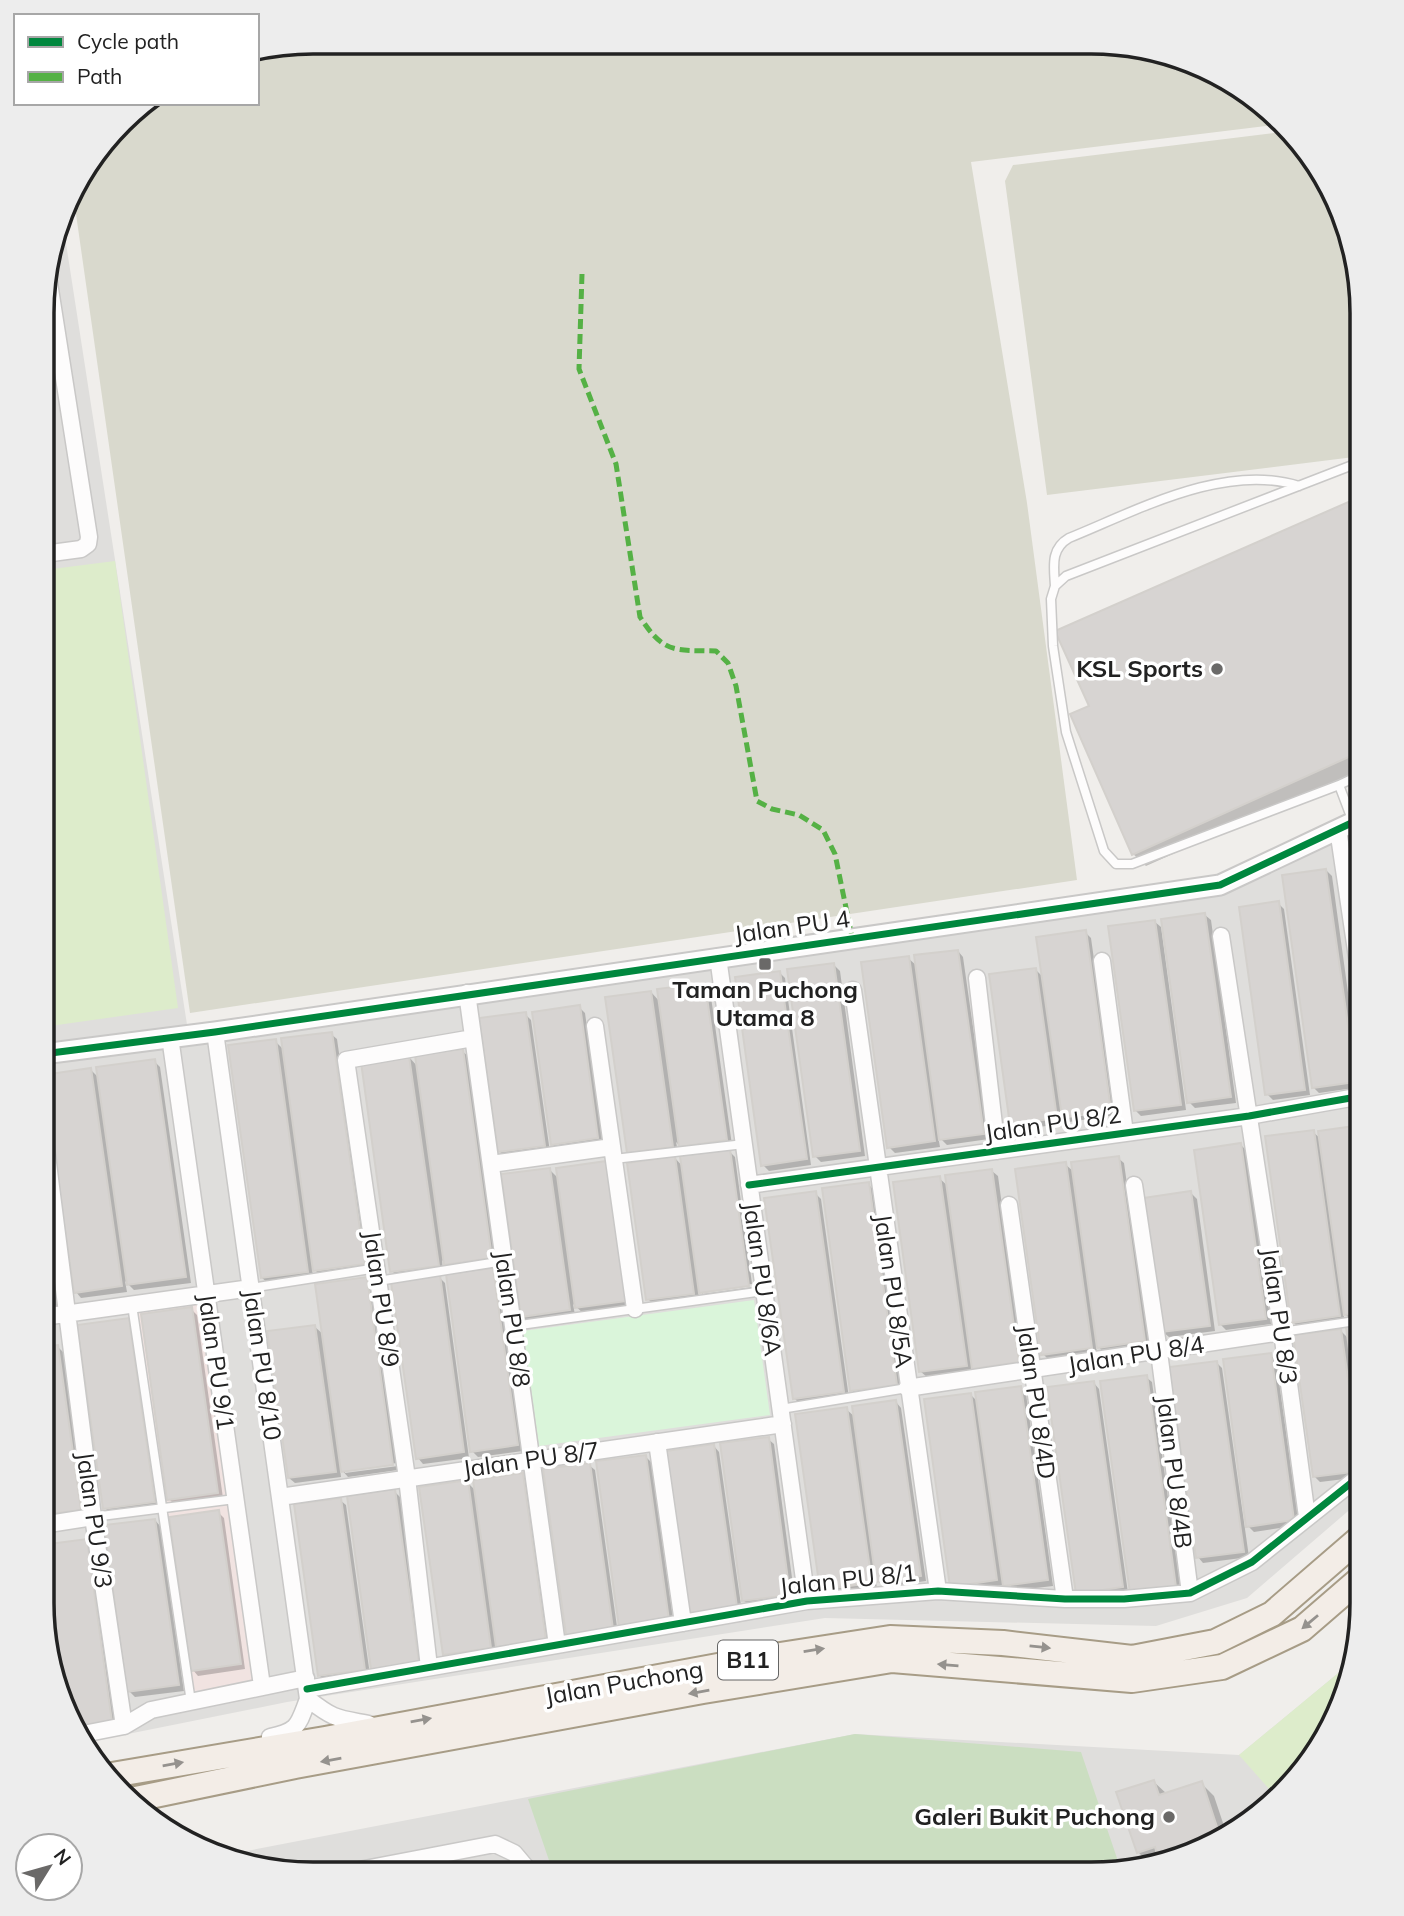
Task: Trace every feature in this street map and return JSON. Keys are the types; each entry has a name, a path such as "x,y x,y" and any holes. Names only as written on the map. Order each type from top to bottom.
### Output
{"main road":[{"name":"Jalan Puchong","path":"119,1774 766,1657 890,1638 1003,1643 1132,1658 1215,1642 1272,1614 1350,1548"},
{"name":"Jalan Puchong","path":"143,1797 295,1766 892,1660 1132,1681 1222,1667 1302,1629 1350,1587"},
{"path":"1332,1603 1350,1591"}],"street":[{"path":"54,344 89,537 88,544 81,549 54,553"},
{"name":"Jalan PU 4","path":"54,1053 215,1032 467,993 1220,885 1350,823"},
{"path":"1350,832 1345,876 1350,907"},
{"path":"1345,876 1350,874"},
{"name":"Jalan PU 8/3","path":"1221,936 1282,1332 1307,1517"},
{"name":"Jalan PU 8/6A","path":"718,957 807,1601"},
{"path":"1102,961 1125,1133"},
{"path":"978,978 997,1151"},
{"name":"Jalan PU 8/5A","path":"853,990 907,1388 938,1591"},
{"name":"Jalan PU 8/8","path":"467,993 557,1645"},
{"path":"595,1026 635,1309"},
{"name":"Jalan PU 8/10","path":"215,1032 307,1689"},
{"name":"Jalan PU 9/1","path":"170,1037 262,1686"},
{"name":"Jalan PU 8/9","path":"429,1667 407,1478 346,1060 473,1038"},
{"name":"Jalan PU 8/2","path":"749,1185 1249,1116 1350,1098"},
{"path":"491,1164 613,1153"},
{"name":"Jalan PU 8/4B","path":"1134,1185 1190,1593"},
{"name":"Jalan PU 8/4D","path":"1009,1205 1065,1599"},
{"name":"Jalan PU 9/3","path":"54,1219 93,1517 124,1726"},
{"path":"54,1316 251,1288"},
{"name":"Jalan PU 8/4","path":"907,1388 1282,1332"},
{"name":"Jalan PU 8/7","path":"281,1497 657,1442 782,1417"},
{"path":"657,1442 683,1623"},
{"name":"Jalan PU 8/1","path":"307,1689 807,1601 938,1591 1065,1599 1124,1599 1190,1593 1252,1562 1350,1484"},
{"path":"54,1523 93,1517"},
{"path":"89,1733 124,1726 151,1710 262,1686 307,1689 328,1715 346,1722 380,1727"},
{"path":"223,1755 257,1739 288,1733 297,1726 307,1689"},
{"path":"401,1862 495,1844 514,1853 522,1862"}],"lane":[{"path":"1055,586 1066,576 1350,466"},
{"path":"1298,486 1282,481 1258,480 1194,487 1069,538 1057,547 1054,554 1055,586 1051,599 1053,646 1066,732 1104,851 1116,864 1132,864 1350,780"},
{"path":"1339,785 1350,820"},
{"path":"613,1153 744,1144"},
{"path":"251,1288 504,1261"},
{"path":"513,1326 764,1291"},
{"path":"132,1305 191,1702"},
{"path":"1282,1332 1350,1322"},
{"path":"782,1417 907,1388"},
{"path":"93,1517 236,1499"}],"shaded area":[{"path":"313,54 1091,54 1141,59 1190,74 1235,98 1269,126 971,162 1027,503 1077,880 190,1013 76,211 108,156 130,130 156,108 160,105 259,105 259,60"},
{"path":"1276,133 1306,169 1323,199 1336,230 1345,263 1350,313 1350,457 1047,495 1005,181 1013,165"},
{"path":"65,239 188,1031 1223,874 1350,814 1350,1509 1247,1598 1156,1626 825,1618 287,1702 94,1741 68,1686 56,1636 54,313 56,280"},
{"path":"199,1302 254,1680 193,1695 137,1311"},
{"path":"1341,1671 1330,1702 1315,1732 1274,1786 1235,1818 1205,1835 1158,1853 1124,1860 313,1862 280,1860 242,1852 855,1734 1239,1755"}],"green space":[{"path":"115,561 178,1008 54,1025 54,569"},
{"path":"754,1300 770,1415 539,1446 523,1331"},
{"path":"1341,1671 1330,1702 1315,1732 1296,1760 1270,1790 1239,1755"},
{"path":"855,1734 1081,1752 1118,1860 550,1862 528,1799"}],"building":[{"name":"KSL Sports","path":"1350,501 1350,756 1132,855 1070,714 1089,706 1055,631"},
{"path":"1326,869 1350,1039 1350,1083 1312,1088 1282,875"},
{"path":"1279,901 1305,1090 1265,1095 1239,907"},
{"path":"1205,913 1231,1097 1187,1103 1161,919"},
{"path":"1155,920 1181,1105 1134,1111 1108,926"},
{"path":"1086,930 1111,1110 1062,1117 1036,937"},
{"path":"958,950 984,1134 939,1140 914,955"},
{"path":"909,956 935,1141 887,1148 861,962"},
{"path":"834,963 860,1151 813,1157 787,969"},
{"path":"1036,968 1057,1118 1010,1125 989,974"},
{"path":"780,971 807,1159 761,1166 735,977"},
{"path":"705,983 727,1140 679,1147 657,989"},
{"path":"651,991 673,1147 627,1153 605,997"},
{"path":"580,1005 598,1138 551,1145 532,1012"},
{"path":"526,1012 545,1146 498,1152 479,1018"},
{"path":"332,1032 365,1264 313,1271 281,1038"},
{"path":"276,1039 308,1272 261,1278 228,1045"},
{"path":"463,1049 492,1258 444,1265 415,1055"},
{"path":"409,1056 439,1266 390,1272 361,1062"},
{"path":"155,1059 186,1277 127,1285 96,1067"},
{"path":"91,1068 122,1286 74,1293 54,1152 54,1073"},
{"path":"1350,1127 1350,1314 1344,1315 1318,1131"},
{"path":"1314,1130 1340,1316 1291,1323 1265,1136"},
{"path":"1241,1143 1266,1319 1219,1325 1194,1150"},
{"path":"730,1149 749,1286 699,1293 680,1156"},
{"path":"675,1156 694,1294 646,1300 627,1163"},
{"path":"1119,1156 1145,1341 1097,1348 1071,1162"},
{"path":"607,1161 627,1301 575,1308 556,1168"},
{"path":"1066,1162 1092,1348 1041,1355 1015,1169"},
{"path":"550,1168 570,1310 521,1317 501,1174"},
{"path":"992,1169 1019,1362 972,1369 945,1175"},
{"path":"940,1176 967,1366 919,1372 893,1182"},
{"path":"869,1182 897,1385 850,1391 822,1188"},
{"path":"816,1191 844,1392 793,1399 764,1198"},
{"path":"1191,1191 1210,1326 1162,1332 1143,1198"},
{"path":"493,1268 518,1445 470,1452 446,1274"},
{"path":"440,1275 464,1452 416,1459 391,1282"},
{"path":"367,1277 393,1465 341,1472 315,1284"},
{"path":"192,1307 218,1493 167,1500 141,1314"},
{"path":"129,1318 155,1502 103,1509 77,1325"},
{"path":"315,1325 336,1472 288,1478 267,1331"},
{"path":"1350,1326 1350,1356 1346,1327"},
{"path":"1341,1329 1350,1393 1350,1472 1313,1477 1293,1335"},
{"path":"58,1345 81,1510 54,1513 54,1346"},
{"path":"1271,1353 1294,1520 1246,1527 1223,1359"},
{"path":"1217,1361 1244,1552 1196,1558 1169,1367"},
{"path":"1147,1375 1176,1587 1130,1593 1100,1381"},
{"path":"1094,1381 1123,1587 1076,1594 1047,1387"},
{"path":"1021,1386 1048,1580 1003,1586 975,1392"},
{"path":"971,1393 997,1580 950,1587 924,1399"},
{"path":"896,1400 921,1576 876,1582 852,1406"},
{"path":"847,1407 872,1583 820,1590 795,1414"},
{"path":"769,1437 790,1595 742,1601 720,1443"},
{"path":"714,1444 737,1607 689,1614 666,1451"},
{"path":"646,1455 669,1620 619,1627 596,1461"},
{"path":"590,1463 613,1629 566,1635 543,1469"},
{"path":"523,1473 546,1640 496,1647 473,1480"},
{"path":"468,1480 491,1648 443,1655 419,1487"},
{"path":"395,1489 419,1662 371,1669 347,1496"},
{"path":"341,1498 365,1670 318,1676 294,1504"},
{"path":"219,1510 241,1664 191,1671 169,1517"},
{"path":"155,1519 179,1685 127,1692 104,1525"},
{"path":"87,1539 112,1722 86,1726 68,1686 56,1636 54,1543"},
{"name":"Galeri Bukit Puchong","path":"1154,1780 1159,1795 1202,1781 1218,1828 1158,1853 1155,1847 1137,1853 1116,1792"}],"marked path":[{"path":"582,274 579,369 616,464 640,617 656,638 671,648 716,651 728,663 736,686 757,801 772,809 799,815 823,830 835,854 852,937"}],"cycle path":[{"path":"54,1053 215,1032 1220,885 1350,824"},
{"path":"749,1185 1249,1116 1350,1098"},
{"path":"307,1689 807,1601 938,1591 1065,1599 1124,1599 1190,1593 1252,1562 1350,1484"}],"place":[{"name":"KSL Sports","path":"1217,669"},
{"name":"Taman Puchong Utama 8","path":"765,964"},
{"name":"Galeri Bukit Puchong","path":"1169,1817"}]}
